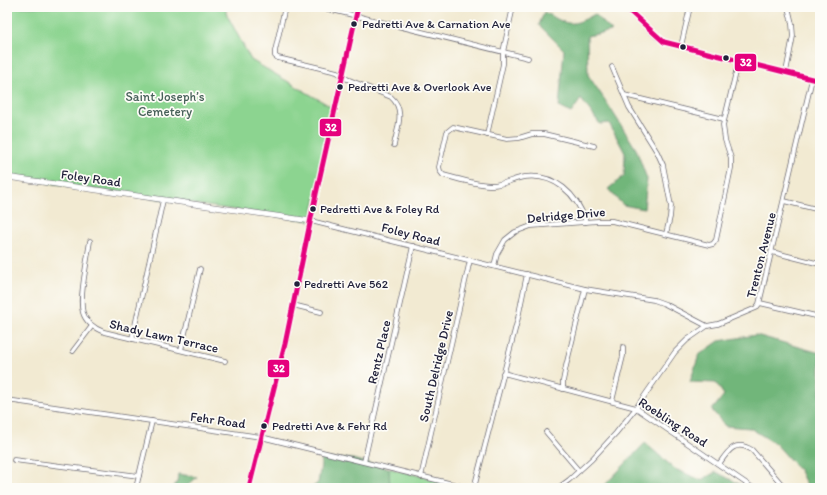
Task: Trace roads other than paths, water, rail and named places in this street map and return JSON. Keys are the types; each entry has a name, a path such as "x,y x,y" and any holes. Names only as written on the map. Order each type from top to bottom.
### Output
{"street":[{"path":"285,7 275,51 276,56 278,58 337,72 347,79 388,96 396,102 400,117 394,145"},
{"path":"320,7 528,58"},
{"path":"249,488 293,305 358,7"},
{"path":"487,135 503,64 503,52 513,7"},
{"path":"625,7 660,40 820,81"},
{"path":"682,46 690,7"},
{"path":"786,72 794,36 788,7"},
{"path":"624,95 724,119 739,60"},
{"path":"612,67 629,107 657,152 663,165 671,206 666,234"},
{"name":"Trenton Avenue","path":"558,488 579,471 609,442 636,408 680,346 707,326 718,324 756,308 760,303 812,79"},
{"name":"Delridge Drive","path":"494,266 497,254 502,244 510,235 531,226 612,221 711,245 716,240 731,168 730,153 724,134 724,119"},
{"path":"586,222 581,208 572,195 563,186 551,180 531,177 491,185 478,184 443,175 439,166 448,130 453,127 507,139 519,138 532,134 544,134 594,146"},
{"name":"Foley Road","path":"7,177 311,221 585,289 654,300 665,304 707,326"},
{"path":"132,339 163,200"},
{"path":"784,201 820,210"},
{"name":"Shady Lawn Terrace","path":"90,241 81,304 83,314 92,326 104,332 225,361"},
{"name":"Rentz Place","path":"364,462 413,246"},
{"path":"772,252 820,264"},
{"name":"South Delridge Drive","path":"421,476 470,260"},
{"path":"181,350 200,269"},
{"path":"474,488 518,318 527,274"},
{"path":"563,389 566,366 585,289"},
{"path":"760,303 820,317"},
{"path":"293,305 321,312"},
{"path":"73,351 92,326"},
{"path":"612,401 622,356 622,347"},
{"name":"Roebling Road","path":"503,373 636,408 753,488"},
{"name":"Fehr Road","path":"7,400 261,437 469,488"},
{"path":"136,488 152,420"},
{"path":"546,432 579,471"},
{"path":"719,464 733,447 748,447 785,488"},
{"path":"14,460 139,476"}],"place":[{"name":"Pedretti Ave & Carnation Ave","path":"354,24"},
{"name":"Pedretti Ave & Overlook Ave","path":"340,87"},
{"name":"Pedretti Ave & Foley Rd","path":"313,209"},
{"name":"Pedretti Ave 562","path":"297,284"},
{"name":"Pedretti Ave & Fehr Rd","path":"264,426"}],"park label":[{"name":"Saint Joseph’s Cemetery","path":"165,104"}]}
